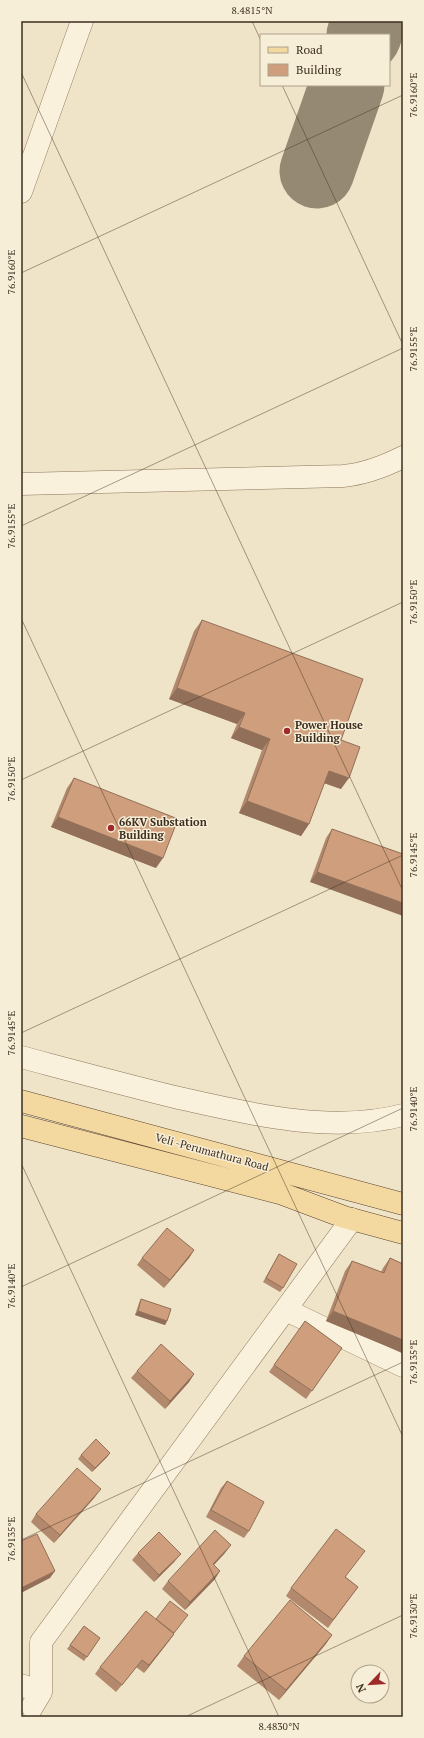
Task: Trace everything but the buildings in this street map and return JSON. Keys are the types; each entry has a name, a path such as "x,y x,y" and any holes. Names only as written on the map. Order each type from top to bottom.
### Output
{"main road":[{"name":"Veli -Perumathura Road","path":"21,1101 403,1204"},
{"path":"21,1126 280,1193 352,1219 403,1233"}],"lane":[{"path":"21,192 82,21"},
{"path":"21,484 358,475 375,470 403,457"},
{"path":"21,1057 141,1088 270,1118 335,1122 371,1120 403,1115"},
{"path":"26,1717 41,1642 352,1219"},
{"path":"286,1310 403,1366"}],"taxiway":[{"path":"364,34 369,21"},
{"path":"317,171 347,86"}],"place":[{"name":"Power House Building","path":"287,731"},
{"name":"66KV Substation Building","path":"111,828"}]}
